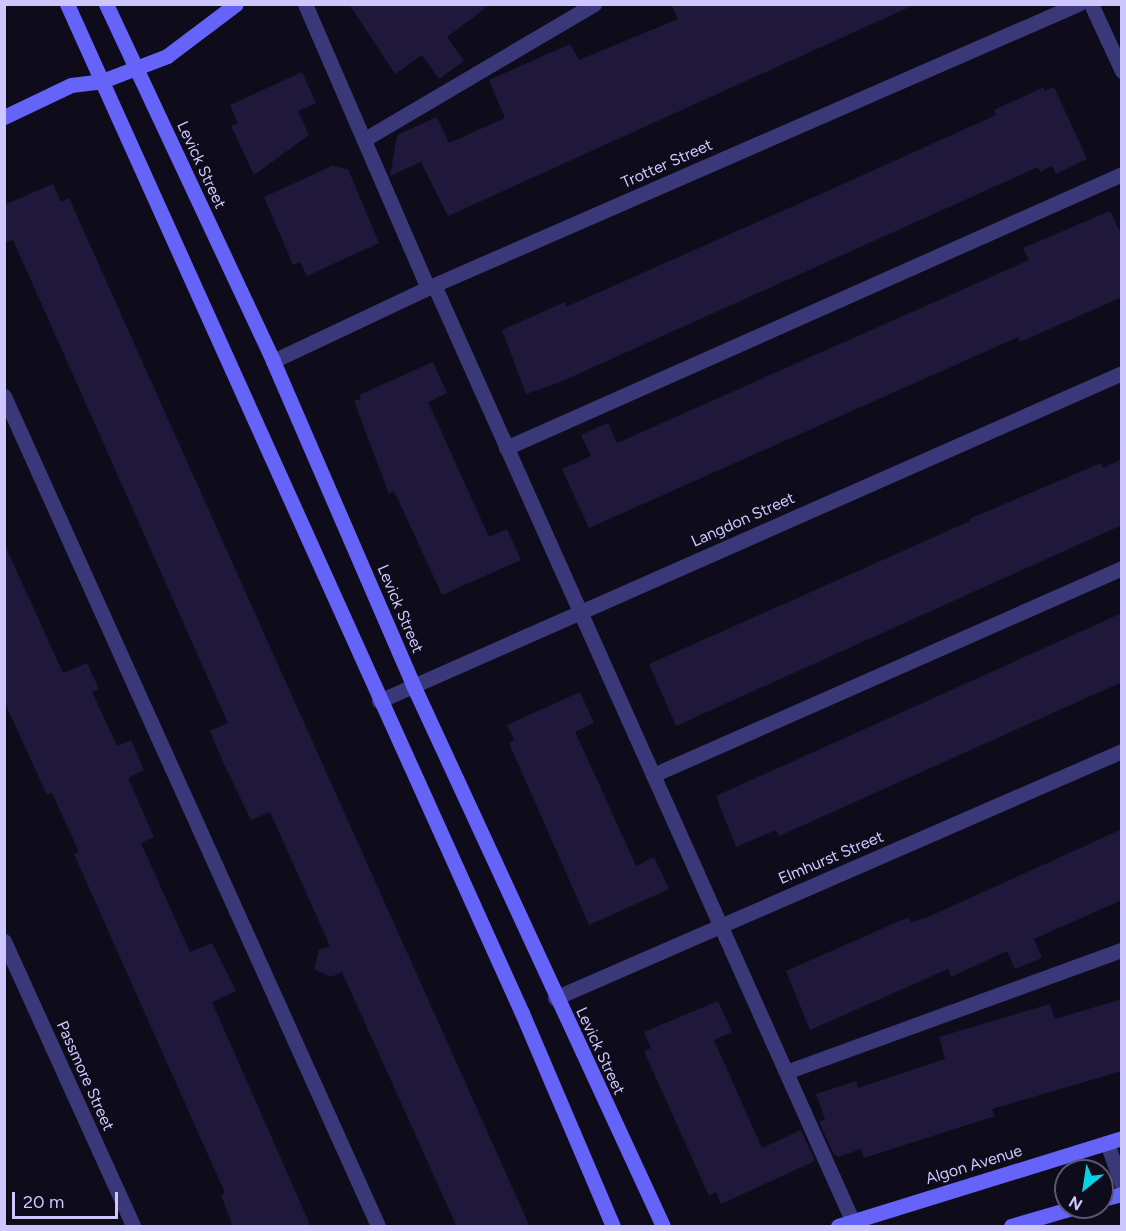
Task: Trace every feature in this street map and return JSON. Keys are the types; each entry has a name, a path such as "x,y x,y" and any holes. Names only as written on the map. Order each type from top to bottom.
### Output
{"main road":[{"path":"67,4 522,1013 613,1227"},
{"name":"Levick Street","path":"106,4 273,360 413,686 555,998 663,1227"},
{"path":"4,117 71,85 102,81 167,56 236,4"},
{"name":"Algon Avenue","path":"845,1224 1114,1140"},
{"path":"1011,1227 1054,1214"}],"street":[{"path":"305,4 364,139 721,925 786,1072 845,1224"},
{"path":"364,139 594,4"},
{"name":"Trotter Street","path":"273,360 431,286 1078,4"},
{"path":"1091,4 1122,71"},
{"path":"506,448 1122,174"},
{"name":"Langdon Street","path":"379,700 1122,373"},
{"path":"4,396 378,1227"},
{"path":"653,775 1122,568"},
{"name":"Elmhurst Street","path":"555,998 1122,752"},
{"name":"Passmore Street","path":"4,940 133,1227"},
{"path":"786,1072 1122,950"},
{"path":"1114,1140 1122,1185"}],"building":[{"path":"349,4 491,4 447,37 464,61 439,79 422,55 395,74"},
{"path":"671,4 916,4 448,216 421,162 390,176 397,135 437,117 449,143 505,118 489,80 570,44 579,60 678,19"},
{"path":"302,72 316,103 298,111 309,135 254,175 231,126 238,123 230,105"},
{"path":"1044,87 1045,91 1054,87 1087,159 1056,174 1052,166 1040,172 1038,167 558,383 526,394 502,330 565,302 566,307 852,180 996,115 994,110"},
{"path":"332,166 348,169 379,243 307,276 300,262 293,265 264,197"},
{"path":"53,184 61,202 69,198 530,1227 457,1227 342,972 331,977 314,969 319,950 330,946 270,812 251,820 223,762 210,731 228,723 13,240 4,243 4,205"},
{"path":"1110,211 1122,236 1122,297 1020,342 1018,337 589,528 562,469 591,456 581,435 608,423 617,443 1029,260 1023,248"},
{"path":"433,362 447,393 428,402 489,537 507,529 521,560 442,595 394,491 389,494 354,401 361,399 359,395"},
{"path":"1122,459 1122,525 676,726 649,664 970,521 969,519 1101,463 1103,468"},
{"path":"4,543 63,673 87,663 99,689 92,692 117,746 131,740 144,770 128,778 154,837 141,843 190,952 212,943 236,991 212,1002 311,1227 233,1227 221,1195 225,1193 74,854 79,852 52,793 47,795 4,701"},
{"path":"1122,613 1122,682 779,836 776,830 736,847 716,796"},
{"path":"580,692 594,723 575,732 636,866 654,857 669,889 589,925 509,743 514,740 507,725"},
{"path":"1122,829 1122,900 1034,939 1042,958 1015,969 1007,951 951,977 948,969 810,1030 786,971 904,919 910,918 911,922 926,918"},
{"path":"1122,999 1122,1071 992,1109 995,1116 864,1158 861,1149 838,1157 833,1153 819,1122 825,1119 816,1094 856,1081 858,1088 945,1059 939,1037 1050,1004 1055,1019"},
{"path":"718,1001 732,1032 714,1040 762,1148 801,1130 815,1161 721,1204 716,1192 709,1196 644,1051 651,1048 644,1032"}]}
